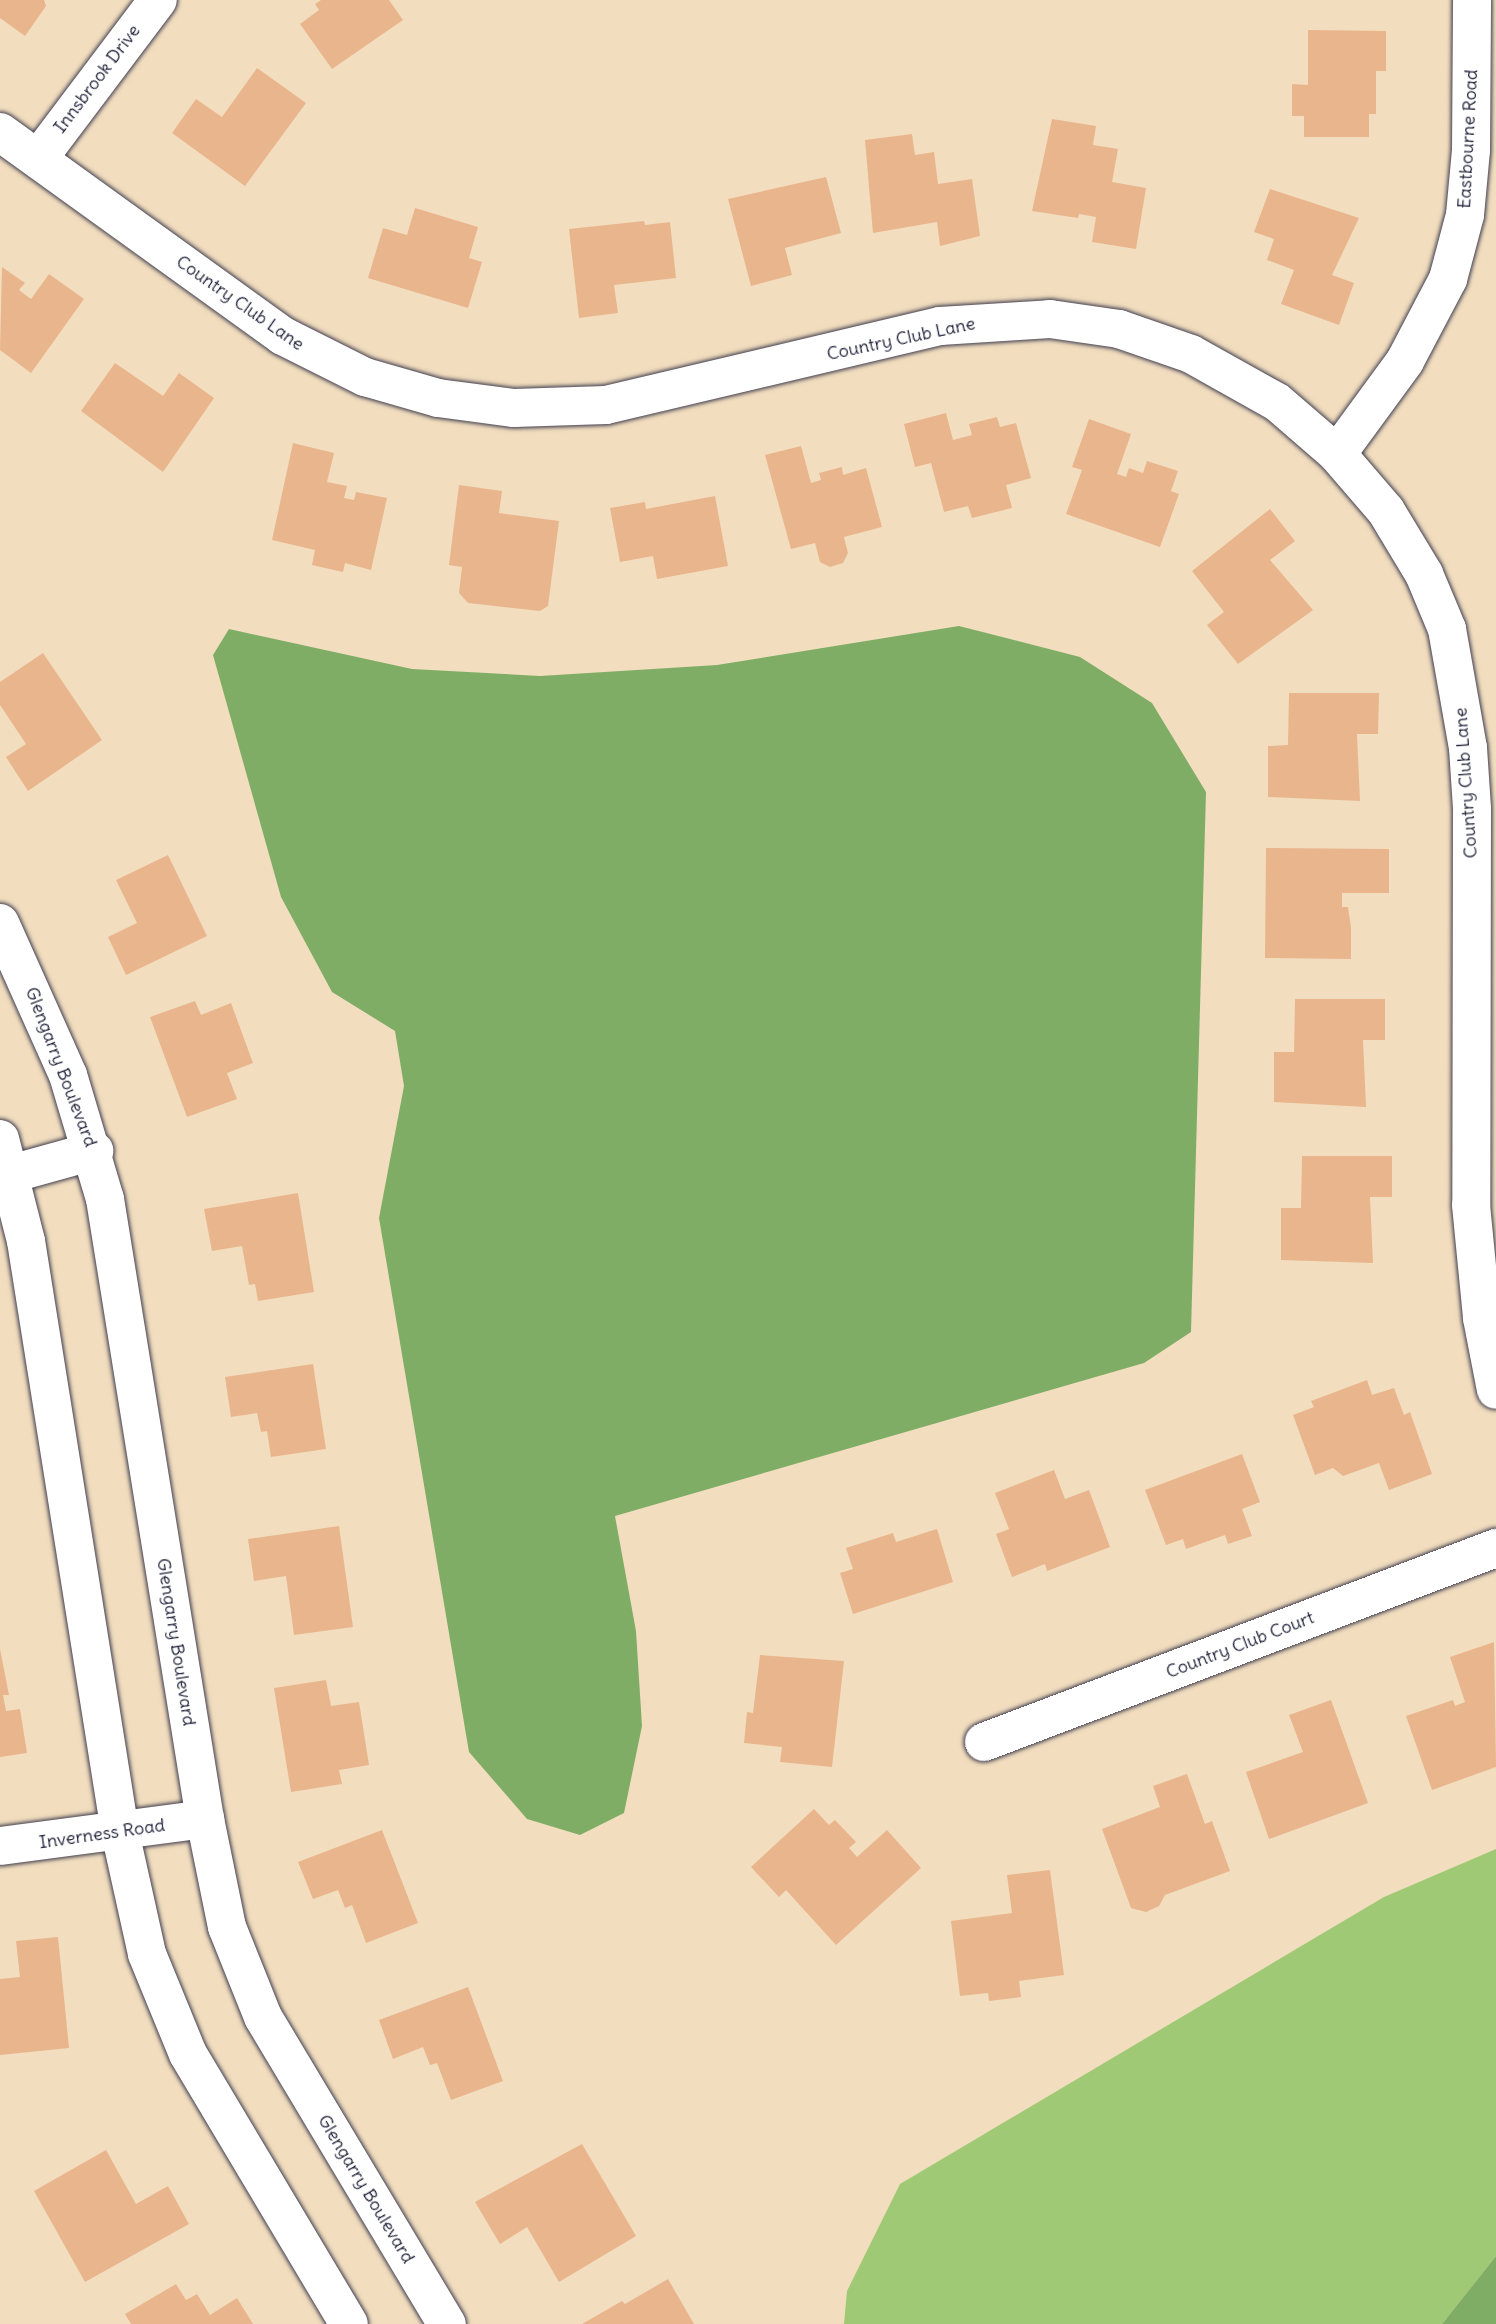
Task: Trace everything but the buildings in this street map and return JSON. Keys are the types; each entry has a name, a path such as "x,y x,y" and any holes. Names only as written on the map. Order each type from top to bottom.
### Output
{"street":[{"name":"Innsbrook Drive","path":"37,159 158,0"},
{"name":"Eastbourne Road","path":"1337,454 1405,361 1448,279 1465,215 1471,150 1472,0"},
{"name":"Country Club Lane","path":"0,132 283,336 365,377 438,398 514,408 606,405 940,326 1051,319 1119,329 1191,354 1277,402 1337,454 1386,511 1424,574 1447,629 1460,688 1472,808 1471,1205 1482,1318 1496,1391"},
{"name":"Glengarry Boulevard","path":"0,923 42,1010 94,1151 205,1819 227,1927 263,2017 447,2324"},
{"path":"94,1151 4,1163 26,1241 120,1832 147,1954 188,2053 349,2324"},
{"name":"Country Club Court","path":"984,1742 1496,1548"},
{"name":"Inverness Road","path":"0,1846 205,1819"}],"green space":[{"path":"959,626 1080,657 1152,703 1206,792 1191,1332 1144,1363 615,1516 636,1631 642,1726 624,1813 580,1835 527,1819 469,1752 379,1218 404,1086 395,1031 332,992 281,897 213,655 229,629 412,669 540,676 717,665"},
{"path":"1496,1849 1496,2256 1442,2324 844,2324 847,2291 900,2184 1384,1897"},
{"path":"1496,2256 1496,2324 1442,2324"}]}
